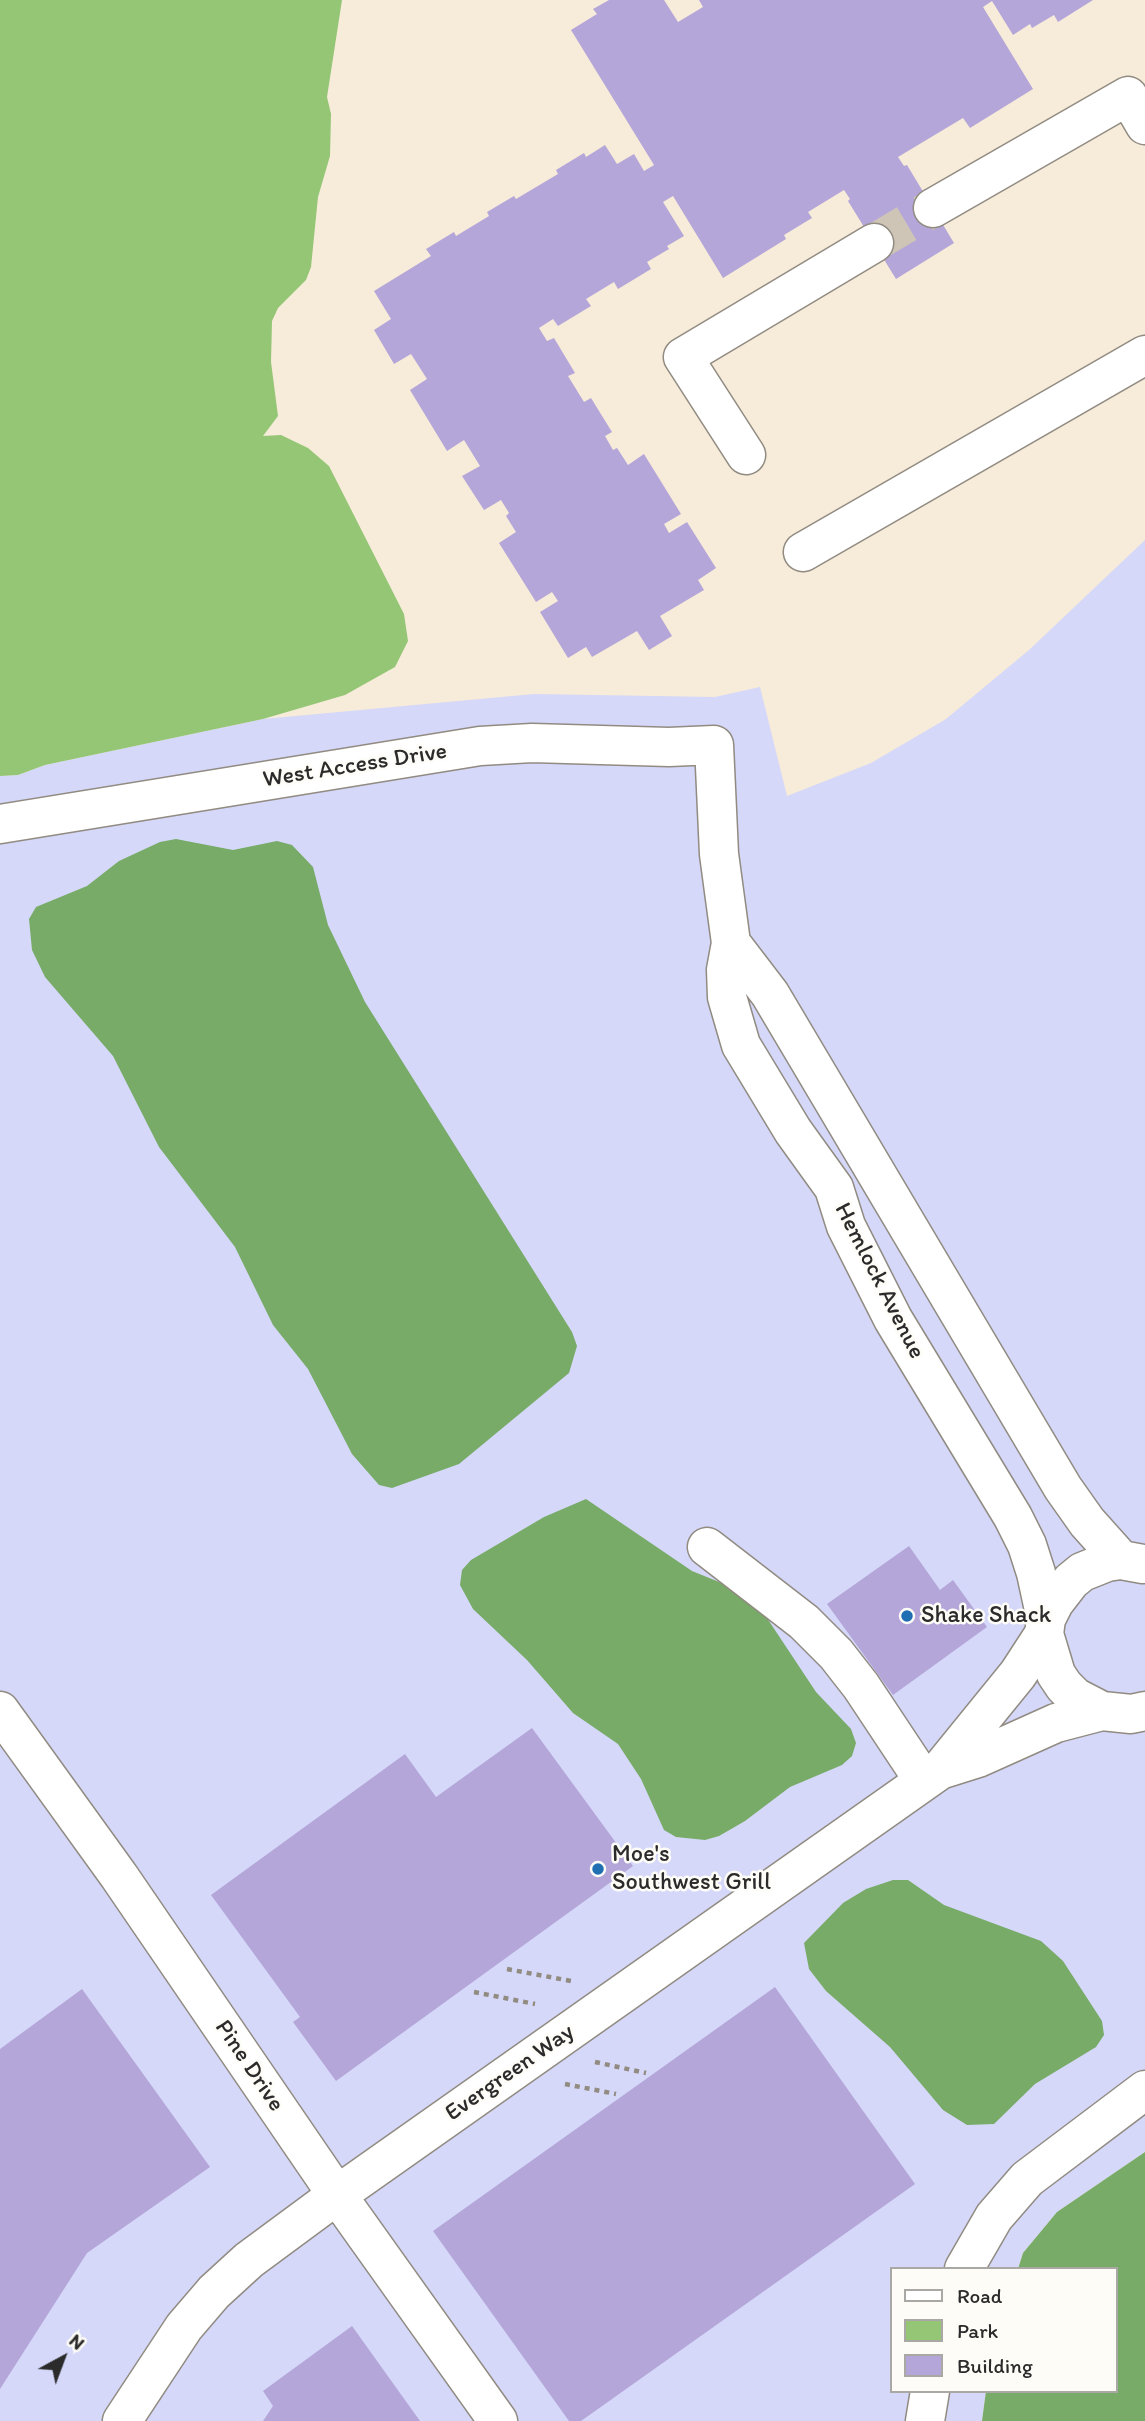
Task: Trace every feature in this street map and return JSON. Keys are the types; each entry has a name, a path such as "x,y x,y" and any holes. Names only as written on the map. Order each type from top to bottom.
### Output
{"street":[{"path":"933,208 1128,96 1145,125"},
{"path":"746,455 683,357 874,243"},
{"path":"803,552 1145,355"},
{"name":"West Access Drive","path":"0,824 481,746 556,743 669,747 714,745"},
{"name":"Hemlock Avenue","path":"714,745 719,854 731,943 726,971 727,997 741,1045 793,1131 834,1188 846,1226 893,1319 1013,1517 1027,1545 1036,1573 1050,1660 1064,1686 1081,1701 1121,1712"},
{"name":"Hemlock Avenue","path":"731,943 770,994 1063,1488 1087,1522 1133,1562"},
{"path":"707,1547 804,1622 836,1654 932,1775"},
{"name":"Evergreen Way","path":"932,1775 1018,1674 1062,1591 1082,1572 1107,1562 1133,1562"},
{"name":"Pine Drive","path":"0,1711 119,1877 337,2195 498,2421"},
{"path":"1121,1712 1145,1743"},
{"name":"Evergreen Way","path":"122,2421 184,2327 214,2292 249,2260 337,2195 932,1775 978,1758 1056,1723 1121,1712"},
{"path":"965,2267 994,2217 1016,2191 1063,2151 1142,2092"},
{"path":"925,2421 930,2393"}],"shaded area":[{"path":"1145,540 1145,2152 1057,2212 1023,2253 1019,2267 890,2267 890,2393 986,2393 982,2421 0,2421 0,776 18,775 45,765 263,719 534,694 715,697 760,687 787,796 871,763 946,719 1029,650"}],"green space":[{"path":"0,0 342,0 327,97 331,114 330,156 318,197 311,267 306,280 278,308 272,321 271,362 278,416 263,436 281,435 308,448 329,466 404,614 408,641 395,667 345,695 263,719 45,765 18,775 0,776"},
{"path":"176,839 233,850 277,841 292,845 313,867 328,925 365,1002 572,1332 577,1346 569,1373 459,1464 392,1488 379,1485 352,1454 308,1369 273,1325 235,1247 159,1147 113,1056 45,977 32,950 29,919 36,907 87,886 119,861 160,842"},
{"path":"586,1499 692,1571 746,1593 757,1603 816,1692 851,1729 856,1743 852,1756 842,1765 790,1787 745,1821 719,1836 705,1840 676,1837 664,1830 641,1779 618,1744 573,1713 527,1660 473,1609 460,1585 462,1570 471,1560 544,1517"},
{"path":"893,1880 908,1880 944,1905 1041,1941 1063,1961 1102,2021 1104,2035 1096,2047 1035,2084 994,2124 967,2125 943,2110 890,2047 826,1991 809,1969 804,1943 843,1903 866,1889"},
{"path":"1145,2152 1145,2421 982,2421 986,2393 1117,2393 1117,2267 1019,2267 1023,2253 1057,2212"}],"building":[{"path":"609,0 664,0 678,22 703,7 699,0 1093,0 1058,22 1054,15 1032,28 1030,24 1013,35 992,1 983,7 1033,89 970,128 963,118 898,157 904,166 907,165 954,243 896,279 844,190 808,212 812,218 784,235 786,239 723,278 673,196 663,202 684,236 647,262 651,269 618,289 614,282 586,299 591,306 558,326 553,319 539,328 547,341 554,338 575,373 568,376 584,402 591,398 612,432 605,436 613,450 617,448 628,465 644,454 681,514 664,524 669,533 687,522 716,568 698,580 704,590 660,616 672,636 649,650 637,631 592,657 586,647 568,658 540,612 558,601 552,592 536,602 499,543 516,532 506,516 509,513 501,500 484,510 462,476 480,466 464,440 447,451 410,390 427,379 411,354 394,364 374,330 391,319 374,291 431,256 426,249 454,232 456,236 489,216 487,212 514,196 516,199 558,174 556,170 584,153 586,157 605,145 617,164 634,154 644,171 654,165 571,30 597,14 593,9"},
{"name":"Shake Shack","path":"909,1546 940,1590 953,1580 987,1627 893,1695 827,1604"},
{"path":"532,1728 633,1866 336,2081 293,2022 300,2017 211,1895 405,1754 436,1797"},
{"path":"775,1987 915,2184 581,2421 569,2421 433,2231"},
{"path":"82,1989 210,2167 87,2253 0,2389 0,2049"},
{"path":"352,2326 420,2421 263,2421 273,2406 263,2391"}],"tunnel":[{"path":"874,243 933,208"}],"place":[{"name":"Shake Shack","path":"907,1616"},
{"name":"Moe's Southwest Grill","path":"598,1869"}]}
